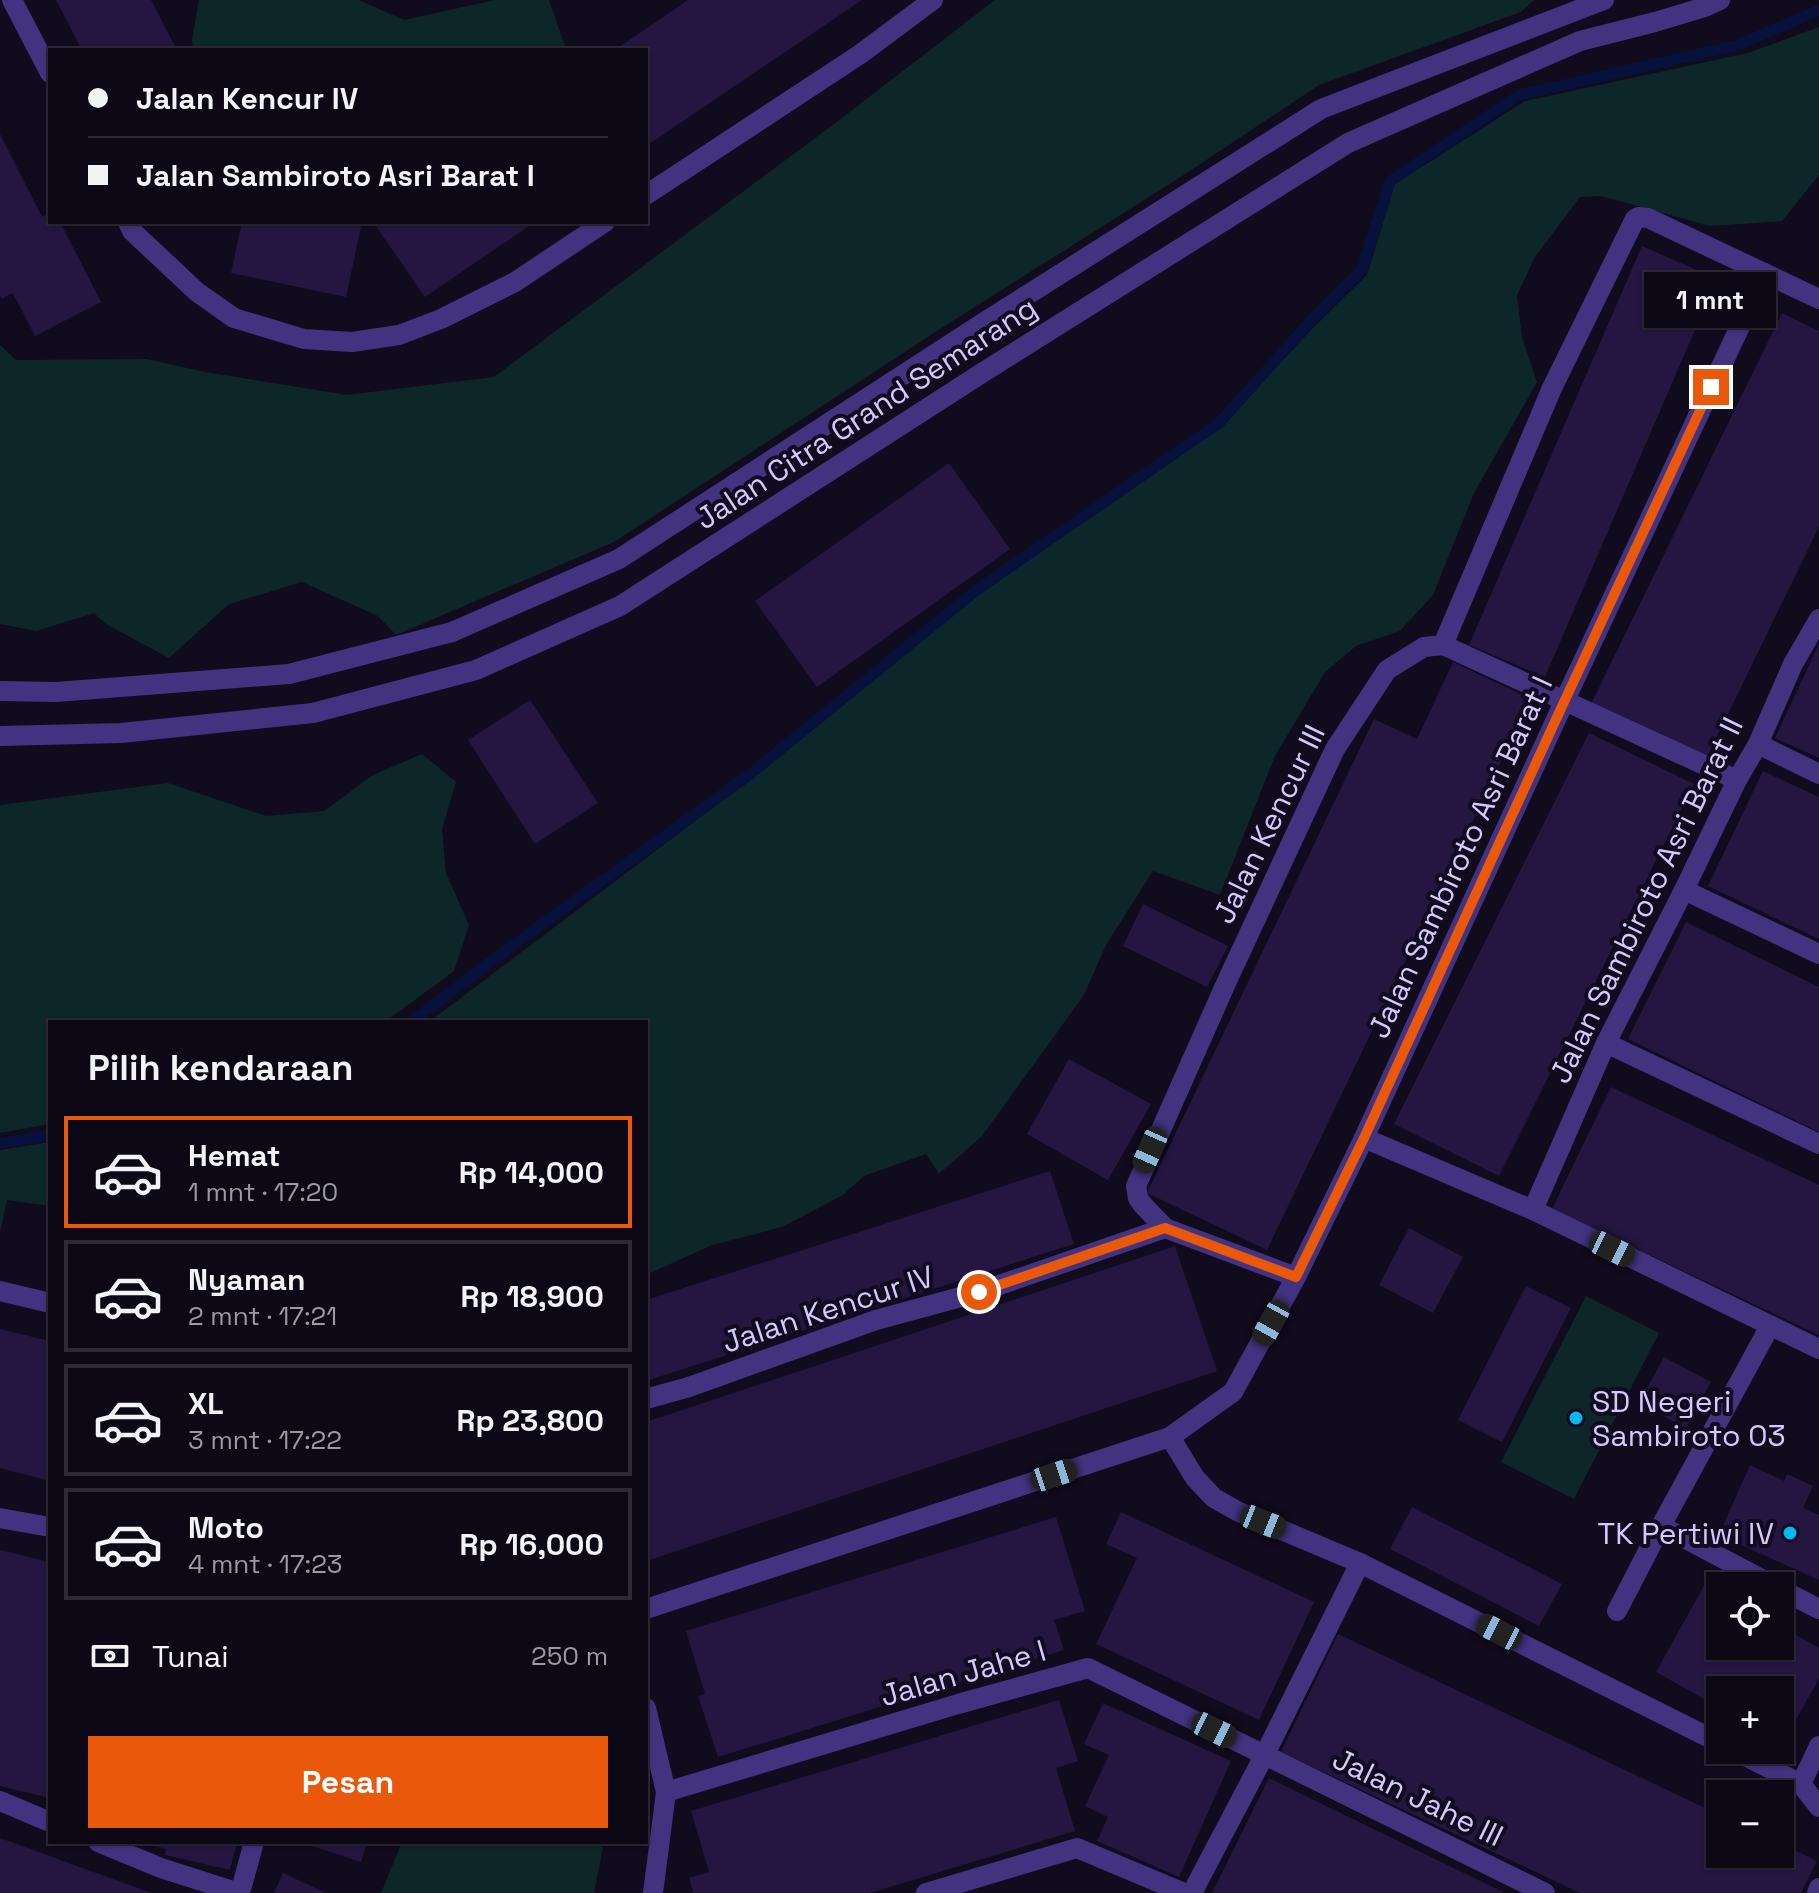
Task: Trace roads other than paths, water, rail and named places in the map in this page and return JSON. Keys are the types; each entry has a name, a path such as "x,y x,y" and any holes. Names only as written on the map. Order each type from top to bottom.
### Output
{"street":[{"path":"12,0 48,69"},
{"path":"648,194 859,55 933,0"},
{"name":"Jalan Citra Grand Semarang","path":"0,691 56,692 289,674 452,632 619,559 1321,109 1604,0"},
{"name":"Jalan Citra Grand Semarang","path":"0,736 121,733 313,713 476,670 620,606 1348,143 1580,41 1655,22 1720,0"},
{"path":"1568,14 1580,41"},
{"path":"1737,780 1443,645 1552,388 1635,219 1648,218 1819,299"},
{"path":"129,224 132,231 197,292 234,318 304,339 352,342 399,335 441,319 515,282 602,224"},
{"name":"Jalan Sambiroto Asri Barat I","path":"648,1608 1170,1437 1233,1392 1296,1277 1364,1138 1765,273"},
{"name":"Jalan Sambiroto Asri Barat II","path":"1533,1210 1606,1043 1737,780 1758,744 1793,664 1819,619"},
{"name":"Jalan Kencur III","path":"1296,1277 1165,1228 1138,1198 1136,1186 1335,749 1387,670 1424,647 1443,645"},
{"path":"1758,744 1819,774"},
{"path":"1684,890 1819,954"},
{"path":"1606,1043 1819,1144"},
{"path":"1364,1138 1533,1210 1819,1349"},
{"name":"Jalan Kencur IV","path":"648,1398 689,1387 876,1320 979,1292 1165,1228"},
{"path":"0,1291 48,1303"},
{"path":"1617,1611 1770,1326"},
{"path":"1170,1437 1195,1478 1214,1498 1239,1512 1360,1563 1706,1736"},
{"path":"0,1518 48,1527"},
{"path":"1661,1526 1748,1572"},
{"path":"1192,1893 1360,1563"},
{"path":"1794,1596 1819,1609"},
{"name":"Jalan Jahe I","path":"666,1792 1088,1668 1265,1754"},
{"path":"648,1716 666,1792 653,1893"},
{"path":"1801,1784 1819,1746"},
{"name":"Jalan Jahe III","path":"1265,1754 1545,1893"},
{"path":"1761,1764 1801,1784 1819,1807"},
{"path":"1,1801 48,1821"},
{"path":"103,1844 161,1868 240,1893 253,1844"},
{"path":"926,1893 1077,1848 1184,1893"}],"waterway":[{"path":"414,1020 749,775 978,589 1219,423 1310,322 1362,270 1390,181 1519,95 1738,45 1819,10"},
{"path":"0,1143 48,1135"}],"place":[{"name":"SD Negeri Sambiroto 03","path":"1576,1418"},
{"name":"TK Pertiwi IV","path":"1790,1533"}]}
